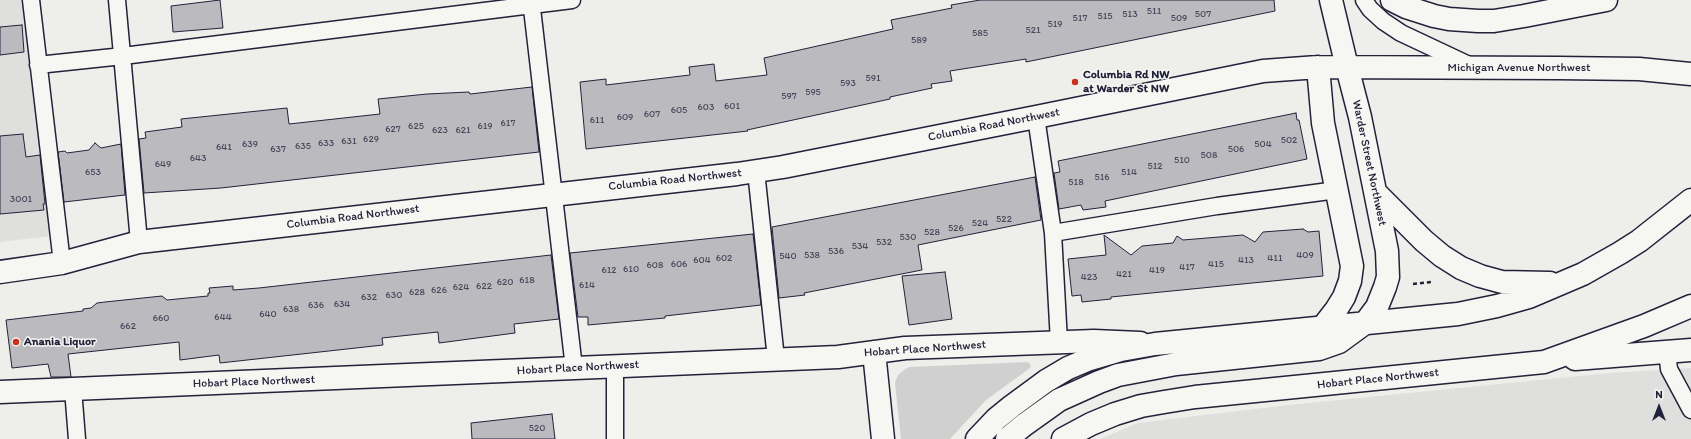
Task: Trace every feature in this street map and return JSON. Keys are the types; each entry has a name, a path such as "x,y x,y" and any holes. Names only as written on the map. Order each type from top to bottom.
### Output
{"main road":[{"name":"Warder Street Northwest","path":"1007,439 1024,424 1059,400 1118,375 1162,366 1319,349 1339,342 1364,323 1377,307 1388,277 1385,234 1360,117 1331,0"},
{"path":"1392,0 1419,12 1449,20 1494,21 1606,0"},
{"name":"Columbia Road Northwest","path":"0,272 62,263 139,242 756,171 1036,117 1263,71 1318,67 1347,67"},
{"path":"1318,67 1323,123 1351,258 1351,273 1347,290 1340,303 1322,328"},
{"name":"Michigan Avenue Northwest","path":"1347,67 1639,69 1691,74"},
{"path":"1375,192 1424,241 1442,256 1462,268 1480,276 1502,282 1526,284 1565,283"},
{"name":"Hobart Place Northwest","path":"977,439 996,419 1046,381 1068,368 1104,354 1155,344 1450,315 1478,310 1529,297 1565,283 1640,241 1691,200"},
{"name":"Hobart Place Northwest","path":"1063,439 1091,424 1115,414 1141,406 1195,397 1544,362 1658,320 1691,306"},
{"name":"Hobart Place Northwest","path":"0,392 838,356 905,348 1094,341 1155,344"},
{"path":"1544,362 1691,350"},
{"path":"874,352 883,439"}],"lane":[{"path":"31,0 62,263"},
{"path":"117,0 139,242"},
{"path":"38,65 123,56 531,3 572,0"},
{"path":"1364,0 1383,21 1401,33 1474,67"},
{"path":"531,3 574,368"},
{"path":"1036,117 1053,233 1059,342"},
{"path":"756,171 776,359"},
{"path":"1053,233 1217,206 1337,190"},
{"path":"1667,351 1669,369 1678,389 1691,410"},
{"path":"615,366 615,439"},
{"path":"73,389 77,439"}],"path":[{"path":"1410,284 1434,282"}],"shaded area":[{"path":"0,0 41,0 52,236 0,242"},
{"path":"1028,362 1031,365 1030,368 986,400 950,439 901,439 895,383 898,375 905,369 910,367"},
{"path":"1691,368 1691,439 1100,439 1138,423 1289,405 1610,373"}],"building":[{"path":"220,0 223,28 173,32 171,6"},
{"path":"980,0 1274,0 1275,11 1026,62 1026,59 950,71 952,81 931,84 932,88 890,97 890,99 747,130 748,131 586,149 580,82 606,79 606,85 690,75 689,67 714,64 716,81 767,75 764,58 893,29 891,20 952,8 951,5"},
{"path":"22,25 24,52 0,55 0,27"},
{"path":"532,87 539,152 221,188 144,193 139,139 146,138 145,132 182,127 181,119 287,108 289,124 380,114 378,99 427,94 469,92 470,94"},
{"path":"1296,113 1297,120 1299,120 1307,159 1105,201 1106,207 1083,210 1081,205 1059,209 1054,173 1060,172 1058,161"},
{"path":"23,134 26,157 40,155 45,204 43,204 44,210 0,214 0,136"},
{"path":"95,143 101,148 121,144 125,195 64,202 58,152 65,151 67,153 89,150"},
{"path":"1035,177 1041,220 918,245 922,270 804,293 805,295 779,298 772,227"},
{"path":"1303,229 1308,232 1319,231 1323,276 1111,297 1111,299 1082,302 1081,295 1072,296 1068,259 1106,255 1104,235 1131,255 1142,246 1173,243 1177,236 1183,240 1243,235 1255,242 1263,232"},
{"path":"753,234 761,305 665,316 665,318 588,325 588,317 578,317 570,253"},
{"path":"551,255 559,319 514,324 515,333 439,343 438,332 382,338 383,345 220,363 219,355 180,360 179,342 68,354 71,377 51,377 48,364 12,368 6,320 83,311 83,309 91,308 97,303 105,302 162,296 167,300 208,296 208,293 210,293 209,288 233,286 233,290 259,288"},
{"path":"945,272 952,319 909,325 902,276"},
{"path":"552,414 555,439 472,439 471,423"}],"place":[{"name":"Columbia Rd NW at Warder St NW","path":"1075,82"},
{"name":"Anania Liquor","path":"16,342"}]}
